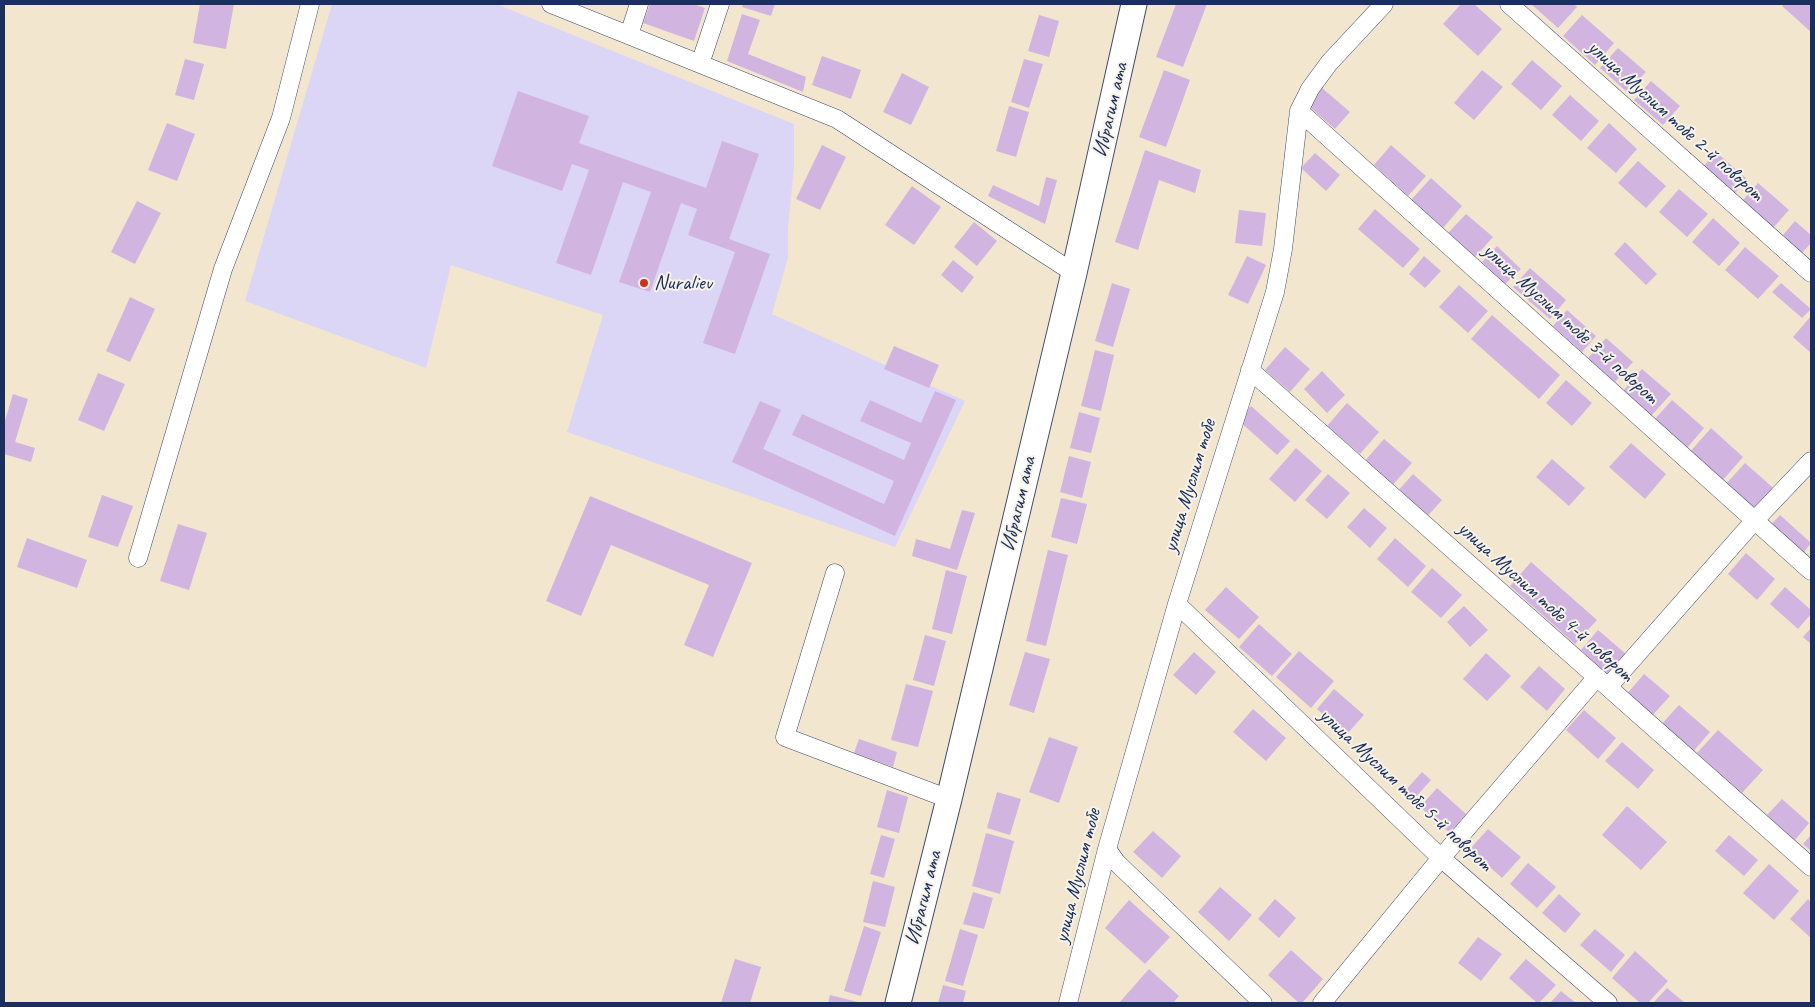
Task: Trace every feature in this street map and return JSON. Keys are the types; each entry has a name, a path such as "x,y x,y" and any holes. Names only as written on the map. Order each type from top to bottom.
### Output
{"street":[{"path":"138,558 223,269 281,118 310,4"},
{"path":"551,4 837,119 1074,272"},
{"path":"629,35 639,4"},
{"path":"700,64 720,4"},
{"name":"Ибрагим ата","path":"898,1003 949,799 1074,272 1134,4"},
{"name":"улица Муслим тобе","path":"1068,1003 1107,849 1177,604 1277,283 1283,249 1299,111 1310,89 1329,63 1384,4"},
{"name":"улица Муслим тобе 2-й поворот","path":"1509,4 1811,273"},
{"name":"улица Муслим тобе 3-й поворот","path":"1299,111 1811,571"},
{"name":"улица Муслим тобе 4-й поворот","path":"1250,370 1811,867"},
{"path":"1322,1003 1441,858 1602,682 1811,461"},
{"path":"835,573 785,737 949,799"},
{"name":"улица Муслим тобе 5-й поворот","path":"1177,604 1441,858 1608,1003"},
{"path":"1107,849 1116,862 1264,1003"}],"shaded area":[{"name":"Nuraliev","path":"332,4 496,4 794,124 794,167 788,228 788,258 772,314 965,401 895,547 567,432 603,315 451,265 426,368 245,301"}],"building":[{"path":"200,4 234,4 226,49 193,43"},
{"path":"650,4 693,4 705,8 694,41 643,23"},
{"path":"743,4 775,4 771,16 742,7"},
{"path":"1176,4 1207,4 1183,67 1156,57"},
{"path":"1461,4 1474,4 1502,29 1478,56 1443,24"},
{"path":"1531,4 1574,4 1577,7 1558,28"},
{"path":"1784,4 1808,4 1811,6 1811,32 1782,6"},
{"path":"742,14 760,20 748,54 806,77 803,92 727,61"},
{"path":"1039,15 1059,21 1049,57 1028,51"},
{"path":"1582,15 1614,43 1595,65 1563,36"},
{"path":"1618,48 1646,72 1627,92 1600,68"},
{"path":"822,56 861,70 851,99 812,85"},
{"path":"185,59 204,64 194,100 175,95"},
{"path":"1024,59 1043,64 1029,108 1011,102"},
{"path":"1532,60 1562,86 1541,110 1511,84"},
{"path":"1164,70 1190,80 1166,147 1139,137"},
{"path":"1482,70 1503,87 1474,120 1454,103"},
{"path":"902,73 929,87 911,125 883,112"},
{"path":"1651,81 1680,106 1663,125 1634,100"},
{"path":"1321,87 1350,112 1335,129 1306,104"},
{"path":"518,91 589,116 579,143 706,188 722,141 759,154 729,239 770,254 735,354 703,343 735,252 688,235 697,209 681,203 650,292 619,282 651,192 623,182 591,275 556,263 589,170 572,164 562,191 492,166"},
{"path":"1570,95 1599,121 1581,141 1552,115"},
{"path":"1009,106 1029,112 1016,157 996,151"},
{"path":"167,123 195,134 177,181 148,170"},
{"path":"1609,123 1637,149 1616,173 1587,148"},
{"path":"822,145 846,157 820,210 796,199"},
{"path":"1391,145 1426,176 1408,196 1374,165"},
{"path":"1145,150 1201,170 1195,193 1159,180 1138,250 1115,242"},
{"path":"1716,152 1747,179 1734,194 1703,167"},
{"path":"1315,153 1340,175 1326,191 1301,168"},
{"path":"1638,161 1666,186 1646,208 1618,183"},
{"path":"1046,177 1057,180 1045,224 988,196 993,185 1039,206"},
{"path":"1431,178 1462,206 1443,228 1411,200"},
{"path":"1758,183 1789,210 1773,228 1742,201"},
{"path":"912,186 941,207 914,245 885,225"},
{"path":"1679,189 1708,214 1687,237 1659,212"},
{"path":"137,201 161,213 135,264 111,252"},
{"path":"1375,209 1420,249 1403,268 1358,229"},
{"path":"1239,210 1266,213 1262,246 1235,243"},
{"path":"1466,214 1493,237 1475,257 1448,233"},
{"path":"1713,218 1740,243 1719,266 1692,242"},
{"path":"1795,221 1811,235 1811,243 1802,253 1783,235"},
{"path":"974,222 997,241 977,266 954,247"},
{"path":"1625,242 1657,274 1646,285 1614,254"},
{"path":"1497,246 1521,269 1505,284 1482,262"},
{"path":"1745,247 1779,276 1758,299 1725,270"},
{"path":"1247,256 1266,265 1248,304 1228,295"},
{"path":"1424,256 1441,271 1425,288 1409,274"},
{"path":"953,260 974,277 962,293 941,275"},
{"path":"1530,268 1566,300 1550,319 1513,287"},
{"path":"1112,283 1130,289 1113,347 1095,341"},
{"path":"1781,283 1811,309 1802,318 1772,292"},
{"path":"1459,285 1488,311 1468,333 1439,307"},
{"path":"130,297 155,309 130,362 106,351"},
{"path":"1567,310 1596,336 1582,352 1553,326"},
{"path":"1492,315 1560,375 1539,399 1471,339"},
{"path":"1811,316 1811,353 1793,337"},
{"path":"1606,338 1633,362 1615,382 1588,358"},
{"path":"894,346 939,365 929,388 884,369"},
{"path":"1285,347 1310,369 1290,392 1265,370"},
{"path":"1095,350 1114,355 1101,411 1081,406"},
{"path":"1642,369 1671,394 1651,416 1623,391"},
{"path":"1322,371 1345,395 1327,413 1304,389"},
{"path":"98,373 125,384 104,431 78,420"},
{"path":"1566,380 1592,403 1572,426 1546,403"},
{"path":"935,391 956,400 895,536 732,462 760,401 781,410 763,449 884,504 894,481 792,435 802,414 904,460 911,443 860,421 870,400 921,423"},
{"path":"13,394 28,399 15,442 35,448 31,462 4,454 4,424"},
{"path":"1672,400 1704,428 1687,448 1654,420"},
{"path":"1347,403 1379,432 1360,454 1327,426"},
{"path":"1251,406 1290,441 1277,455 1238,420"},
{"path":"1079,412 1100,418 1091,453 1070,448"},
{"path":"1711,428 1743,457 1722,481 1689,453"},
{"path":"1384,439 1412,463 1391,487 1363,463"},
{"path":"1631,443 1666,474 1645,499 1609,467"},
{"path":"1296,448 1322,471 1295,502 1269,479"},
{"path":"1069,456 1091,462 1082,498 1060,492"},
{"path":"1552,459 1585,488 1569,506 1536,477"},
{"path":"1745,463 1779,493 1759,515 1725,485"},
{"path":"1328,474 1350,493 1327,519 1305,500"},
{"path":"1413,474 1442,500 1425,519 1396,493"},
{"path":"102,495 133,506 118,547 88,537"},
{"path":"590,496 752,563 713,657 684,645 709,585 611,545 581,616 546,601"},
{"path":"1061,498 1087,504 1077,544 1051,537"},
{"path":"1364,508 1387,528 1370,548 1347,527"},
{"path":"962,510 975,513 957,570 912,556 916,539 950,549"},
{"path":"1780,515 1811,543 1801,556 1769,527"},
{"path":"178,524 207,533 189,590 160,581"},
{"path":"27,538 87,560 77,588 17,567"},
{"path":"1395,538 1426,566 1408,587 1377,559"},
{"path":"1048,550 1068,555 1046,646 1026,641"},
{"path":"1746,553 1775,579 1757,600 1728,574"},
{"path":"1531,562 1597,620 1575,644 1510,586"},
{"path":"1432,568 1462,595 1441,618 1411,592"},
{"path":"946,570 967,576 952,634 932,629"},
{"path":"1226,587 1259,617 1239,639 1205,610"},
{"path":"1785,587 1811,610 1811,614 1798,629 1770,604"},
{"path":"1464,606 1488,630 1470,647 1447,622"},
{"path":"1259,624 1292,654 1272,676 1239,647"},
{"path":"1811,628 1811,644 1803,637"},
{"path":"1598,630 1626,654 1608,675 1581,650"},
{"path":"925,635 946,641 934,686 913,680"},
{"path":"1299,651 1334,681 1311,708 1276,677"},
{"path":"1025,652 1050,659 1034,713 1009,705"},
{"path":"1194,652 1216,672 1196,695 1173,675"},
{"path":"1486,653 1511,676 1487,701 1463,679"},
{"path":"1539,666 1565,689 1547,711 1520,687"},
{"path":"1644,674 1670,696 1651,717 1626,695"},
{"path":"906,684 933,691 918,747 891,740"},
{"path":"1334,689 1364,715 1346,735 1317,709"},
{"path":"1679,705 1710,732 1691,754 1660,726"},
{"path":"1253,709 1286,738 1266,761 1233,732"},
{"path":"1584,710 1616,738 1598,759 1566,730"},
{"path":"1718,730 1763,770 1742,793 1697,753"},
{"path":"1049,737 1078,747 1059,803 1029,792"},
{"path":"859,739 897,752 893,767 854,753"},
{"path":"1622,742 1654,770 1638,789 1605,761"},
{"path":"1422,772 1431,780 1414,799 1405,791"},
{"path":"1437,788 1466,814 1450,833 1420,807"},
{"path":"887,790 908,797 899,833 877,827"},
{"path":"997,792 1021,799 1010,835 987,828"},
{"path":"1782,799 1809,823 1795,840 1767,815"},
{"path":"1627,806 1667,842 1641,870 1602,835"},
{"path":"1488,829 1521,857 1502,878 1470,849"},
{"path":"1153,831 1181,856 1162,878 1133,852"},
{"path":"986,833 1014,841 1000,894 972,886"},
{"path":"881,835 895,839 884,878 870,874"},
{"path":"1729,835 1758,860 1744,876 1715,851"},
{"path":"1811,835 1811,851 1803,844"},
{"path":"1528,863 1556,887 1537,908 1510,884"},
{"path":"1769,864 1799,891 1774,920 1743,893"},
{"path":"873,881 895,887 885,927 863,922"},
{"path":"1220,887 1252,915 1229,941 1198,912"},
{"path":"973,892 993,898 984,929 963,924"},
{"path":"1559,894 1581,914 1565,933 1542,913"},
{"path":"1275,899 1296,918 1279,938 1258,919"},
{"path":"1808,899 1811,903 1811,938 1790,919"},
{"path":"1129,900 1170,937 1145,964 1105,928"},
{"path":"864,926 881,932 861,996 844,991"},
{"path":"960,929 978,935 963,986 945,981"},
{"path":"1595,929 1625,955 1611,972 1580,945"},
{"path":"1478,937 1502,954 1481,981 1458,963"},
{"path":"1291,950 1323,979 1302,1003 1299,1003 1268,975"},
{"path":"1635,951 1668,981 1648,1003 1640,1003 1612,978"},
{"path":"735,959 761,967 750,1003 721,1003"},
{"path":"1526,959 1556,985 1539,1003 1509,978"},
{"path":"1149,969 1179,996 1173,1003 1119,1003"},
{"path":"943,985 966,991 963,1003 938,1003"},
{"path":"1667,988 1685,1003 1653,1003"},
{"path":"1561,991 1576,1003 1550,1003"},
{"path":"830,995 862,1003 828,1003"}],"place":[{"name":"Nuraliev","path":"644,283"}]}
